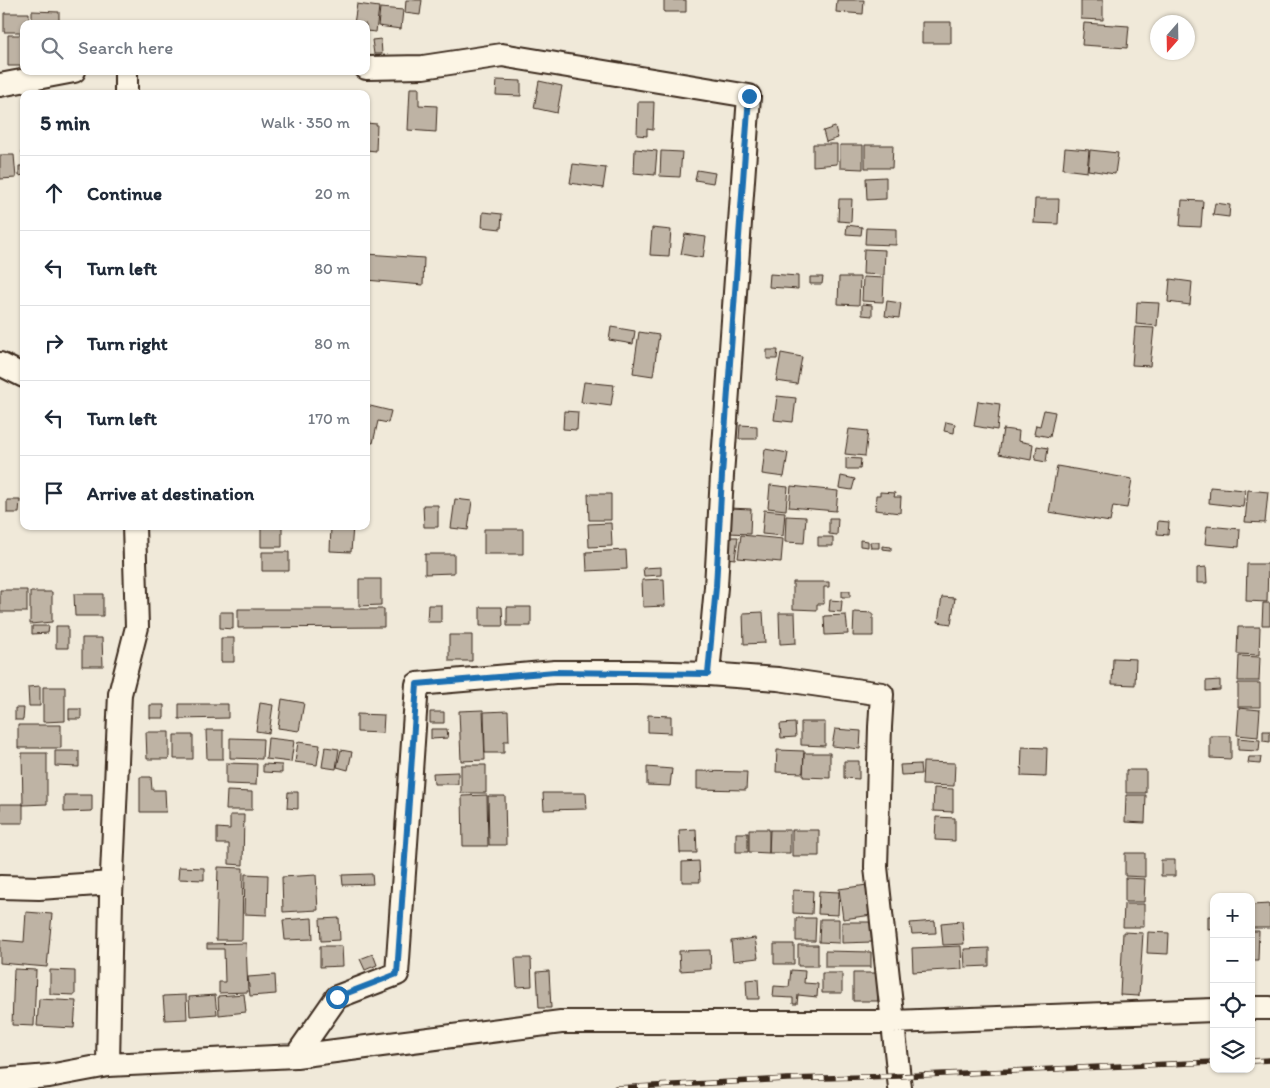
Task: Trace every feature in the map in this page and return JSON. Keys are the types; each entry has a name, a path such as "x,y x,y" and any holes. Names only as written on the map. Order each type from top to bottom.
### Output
{"street":[{"path":"370,68 423,67 502,55 749,96 722,475 716,587 708,674"},
{"path":"0,85 53,75"},
{"path":"126,75 126,90"},
{"path":"0,364 20,374"},
{"path":"108,1065 112,883 120,694 137,627 134,530"},
{"path":"296,1056 337,997 397,974 417,684 555,672 708,674 778,679 882,694 876,867 900,1088"},
{"path":"0,887 39,888 112,883"},
{"path":"1255,1008 1270,1008"},
{"path":"0,1080 50,1076 108,1065 296,1056 561,1022 893,1022 1210,1010"}],"building":[{"path":"406,0 422,0 420,15 405,13"},
{"path":"664,0 686,0 686,12 664,12"},
{"path":"837,0 864,0 863,14 836,12"},
{"path":"1081,0 1103,0 1103,20 1081,19"},
{"path":"357,4 379,7 376,32 370,31 370,20 355,20"},
{"path":"380,8 403,10 401,29 378,26"},
{"path":"32,11 59,12 59,20 32,20"},
{"path":"4,13 29,13 29,20 20,20 20,32 4,32"},
{"path":"922,22 951,22 951,43 922,43"},
{"path":"1084,23 1129,26 1127,48 1082,45"},
{"path":"8,35 20,35 20,66 8,66"},
{"path":"381,39 382,54 374,54 372,40"},
{"path":"497,80 521,81 521,96 496,95"},
{"path":"539,81 562,86 557,113 534,108"},
{"path":"410,88 419,88 419,105 437,106 436,132 408,130"},
{"path":"638,102 654,102 653,130 647,129 647,136 637,135"},
{"path":"370,123 377,124 376,151 370,150"},
{"path":"835,127 838,138 826,142 823,131"},
{"path":"813,144 837,144 837,164 813,166"},
{"path":"840,145 863,145 863,169 840,168"},
{"path":"865,145 893,145 892,168 865,168"},
{"path":"1065,148 1089,150 1087,172 1063,169"},
{"path":"635,149 657,151 655,175 634,173"},
{"path":"1090,150 1118,153 1115,174 1088,170"},
{"path":"661,151 682,152 680,177 660,176"},
{"path":"0,155 14,155 16,178 0,179"},
{"path":"573,164 606,168 603,188 570,183"},
{"path":"697,170 715,173 713,183 695,180"},
{"path":"886,177 886,199 867,200 866,178"},
{"path":"839,199 852,199 851,222 838,221"},
{"path":"1035,199 1059,199 1058,224 1034,223"},
{"path":"1182,200 1203,201 1201,227 1180,226"},
{"path":"1215,203 1230,205 1229,217 1213,215"},
{"path":"483,212 502,214 501,229 482,227"},
{"path":"847,225 862,227 861,235 846,234"},
{"path":"652,228 671,230 669,256 650,255"},
{"path":"866,228 896,229 896,245 865,244"},
{"path":"685,234 706,237 703,258 681,254"},
{"path":"864,249 885,250 884,275 863,274"},
{"path":"370,254 424,258 423,285 370,280"},
{"path":"770,274 798,276 798,289 769,287"},
{"path":"810,277 823,277 822,284 810,284"},
{"path":"839,277 860,277 859,305 838,304"},
{"path":"863,277 884,278 883,302 862,301"},
{"path":"1170,279 1192,282 1190,305 1168,302"},
{"path":"887,301 901,303 899,318 885,316"},
{"path":"1137,302 1159,303 1157,326 1136,324"},
{"path":"862,304 872,305 872,316 862,315"},
{"path":"611,327 635,331 633,344 609,340"},
{"path":"1135,327 1154,328 1150,366 1132,365"},
{"path":"639,332 659,335 653,376 633,373"},
{"path":"767,350 778,350 777,359 767,359"},
{"path":"781,353 802,357 797,384 776,381"},
{"path":"584,382 614,385 611,406 581,402"},
{"path":"777,396 796,398 793,422 774,420"},
{"path":"978,401 1000,404 997,430 974,426"},
{"path":"370,406 391,411 388,423 378,421 373,443 370,443"},
{"path":"1044,410 1055,412 1050,437 1034,434 1036,425 1040,426"},
{"path":"564,411 578,412 577,430 563,429"},
{"path":"946,422 955,424 954,433 944,431"},
{"path":"740,425 757,426 757,439 739,439"},
{"path":"849,429 868,431 865,456 845,454"},
{"path":"1003,429 1019,431 1018,441 1033,444 1031,460 999,454"},
{"path":"1037,446 1048,448 1046,462 1035,460"},
{"path":"765,449 788,453 784,477 762,474"},
{"path":"846,458 861,459 860,469 846,469"},
{"path":"1057,466 1132,479 1127,508 1113,506 1110,522 1049,512"},
{"path":"841,476 855,479 852,490 839,488"},
{"path":"770,485 788,487 786,510 768,508"},
{"path":"791,486 838,491 836,511 789,507"},
{"path":"1210,487 1245,490 1243,507 1209,503"},
{"path":"1248,490 1268,492 1265,523 1245,522"},
{"path":"880,492 895,493 894,497 901,497 900,513 875,510 876,495 880,495"},
{"path":"588,494 611,494 611,520 589,520"},
{"path":"455,499 472,501 468,530 451,528"},
{"path":"7,500 20,500 19,513 7,513"},
{"path":"423,505 438,505 438,527 424,527"},
{"path":"730,508 751,509 750,534 729,533"},
{"path":"764,510 785,512 783,536 762,534"},
{"path":"786,516 806,517 804,543 785,542"},
{"path":"829,518 838,518 837,535 829,534"},
{"path":"1158,521 1169,522 1168,535 1157,534"},
{"path":"611,523 612,546 589,547 588,524"},
{"path":"1207,526 1240,529 1239,547 1205,544"},
{"path":"484,529 523,529 523,554 484,554"},
{"path":"261,530 282,530 282,547 261,547"},
{"path":"331,530 353,530 351,552 330,551"},
{"path":"741,535 783,539 781,562 738,558"},
{"path":"728,537 738,537 735,559 726,558"},
{"path":"818,537 833,537 833,546 818,546"},
{"path":"860,540 868,541 868,547 860,546"},
{"path":"870,542 879,542 879,548 871,548"},
{"path":"882,546 891,547 891,550 882,549"},
{"path":"626,550 627,569 587,571 586,552"},
{"path":"262,552 289,552 289,571 262,571"},
{"path":"425,554 454,554 454,573 425,574"},
{"path":"1247,564 1268,564 1267,602 1246,601"},
{"path":"661,567 661,575 644,576 643,568"},
{"path":"1206,567 1207,583 1197,583 1197,568"},
{"path":"359,579 381,579 381,605 359,606"},
{"path":"664,579 665,606 643,607 642,580"},
{"path":"793,582 829,582 829,587 824,587 824,604 817,604 817,610 793,609"},
{"path":"0,590 27,590 27,612 0,612"},
{"path":"842,591 850,591 850,597 842,597"},
{"path":"30,592 52,592 52,622 30,624"},
{"path":"74,594 103,594 103,616 75,616"},
{"path":"942,597 955,598 951,624 938,622"},
{"path":"830,600 842,601 841,612 829,611"},
{"path":"1263,603 1270,603 1270,625 1262,625"},
{"path":"428,605 441,605 441,622 427,622"},
{"path":"480,607 502,607 503,626 480,626"},
{"path":"507,607 531,607 531,626 507,626"},
{"path":"238,609 384,609 384,627 238,628"},
{"path":"220,612 233,612 233,629 220,628"},
{"path":"763,612 765,643 744,644 743,613"},
{"path":"854,612 873,613 873,636 853,636"},
{"path":"779,613 795,613 796,643 780,644"},
{"path":"846,615 848,634 825,635 824,616"},
{"path":"32,626 49,626 48,633 32,634"},
{"path":"56,626 68,626 68,648 56,648"},
{"path":"1238,627 1260,627 1259,655 1237,654"},
{"path":"449,635 472,635 472,661 449,661"},
{"path":"82,638 102,638 103,666 82,666"},
{"path":"221,638 234,638 234,662 221,662"},
{"path":"1239,656 1260,657 1259,681 1238,681"},
{"path":"1113,658 1136,659 1135,685 1112,684"},
{"path":"1220,680 1220,690 1206,691 1206,681"},
{"path":"1238,683 1260,683 1260,707 1238,707"},
{"path":"40,686 40,706 29,706 28,687"},
{"path":"43,687 65,687 65,721 43,722"},
{"path":"282,699 304,703 299,731 278,728"},
{"path":"260,703 273,705 269,733 256,731"},
{"path":"179,704 228,704 228,718 179,719"},
{"path":"150,705 164,705 164,718 150,718"},
{"path":"15,708 24,708 23,720 15,720"},
{"path":"1239,708 1260,710 1258,737 1237,735"},
{"path":"69,709 81,709 81,719 69,719"},
{"path":"483,710 485,760 461,761 459,711"},
{"path":"508,711 509,741 504,741 504,753 485,753 484,712"},
{"path":"430,712 444,712 444,723 430,723"},
{"path":"357,714 384,715 383,733 357,732"},
{"path":"648,715 671,716 671,733 648,732"},
{"path":"801,722 825,722 825,746 801,745"},
{"path":"795,723 796,737 781,738 780,724"},
{"path":"18,725 61,725 61,748 18,748"},
{"path":"431,729 447,729 448,738 431,739"},
{"path":"835,729 861,731 860,749 832,746"},
{"path":"206,730 223,730 223,759 207,759"},
{"path":"1263,731 1270,731 1270,742 1263,741"},
{"path":"146,732 169,732 169,759 147,759"},
{"path":"174,735 193,735 193,759 174,759"},
{"path":"1210,736 1231,736 1231,759 1210,758"},
{"path":"230,738 263,739 262,759 230,758"},
{"path":"268,738 294,741 291,762 266,759"},
{"path":"1238,738 1260,740 1259,751 1238,750"},
{"path":"298,742 320,745 317,765 295,762"},
{"path":"325,747 339,749 336,769 322,767"},
{"path":"1022,747 1047,748 1046,777 1021,776"},
{"path":"341,750 352,752 348,770 337,767"},
{"path":"777,750 804,751 803,773 776,772"},
{"path":"55,751 79,751 79,767 55,766"},
{"path":"22,753 47,753 47,804 23,805"},
{"path":"804,753 830,753 830,778 803,777"},
{"path":"1249,757 1261,757 1260,764 1248,763"},
{"path":"844,761 859,761 859,779 844,778"},
{"path":"923,762 955,763 954,786 922,785"},
{"path":"226,763 257,764 256,785 226,784"},
{"path":"263,764 282,765 282,773 263,772"},
{"path":"920,764 921,774 901,775 900,765"},
{"path":"461,765 486,765 486,793 461,793"},
{"path":"647,767 672,769 670,786 647,785"},
{"path":"1126,770 1146,770 1146,793 1126,793"},
{"path":"697,771 747,772 746,790 697,789"},
{"path":"458,772 458,784 434,784 433,773"},
{"path":"140,777 151,777 152,790 165,790 166,812 140,812"},
{"path":"934,788 953,789 953,812 933,811"},
{"path":"227,791 252,792 252,810 226,810"},
{"path":"288,792 298,792 298,809 287,808"},
{"path":"543,793 586,793 587,809 544,810"},
{"path":"64,795 92,795 92,811 64,812"},
{"path":"487,795 488,846 463,846 462,796"},
{"path":"1126,795 1146,795 1145,823 1125,822"},
{"path":"488,796 505,796 506,845 489,845"},
{"path":"0,804 23,804 23,823 0,823"},
{"path":"230,815 244,815 243,865 229,864 229,844 217,844 217,828 230,829"},
{"path":"936,817 955,818 955,841 935,840"},
{"path":"696,829 697,853 680,853 679,830"},
{"path":"749,829 769,829 769,853 749,852"},
{"path":"770,830 790,830 790,853 769,853"},
{"path":"792,830 819,830 819,856 792,856"},
{"path":"736,833 748,833 748,852 736,852"},
{"path":"1125,853 1145,853 1145,877 1125,876"},
{"path":"1161,860 1175,860 1175,876 1161,876"},
{"path":"699,861 700,882 682,882 682,862"},
{"path":"179,867 204,868 204,880 178,879"},
{"path":"218,867 243,868 242,940 216,940"},
{"path":"245,874 268,875 267,915 244,914"},
{"path":"372,874 373,884 343,885 342,875"},
{"path":"316,875 318,910 283,912 282,877"},
{"path":"1125,878 1145,879 1144,902 1125,902"},
{"path":"867,885 872,915 843,919 839,889"},
{"path":"793,890 813,891 812,914 793,913"},
{"path":"819,891 839,892 838,915 818,914"},
{"path":"1124,904 1144,904 1144,927 1123,927"},
{"path":"1270,904 1270,928 1255,928 1255,905"},
{"path":"26,912 52,914 47,967 0,963 0,940 24,942"},
{"path":"1208,916 1210,916 1210,929 1208,929"},
{"path":"312,918 313,939 285,940 283,920"},
{"path":"339,918 340,940 321,941 320,919"},
{"path":"796,918 816,918 815,941 796,941"},
{"path":"820,919 839,919 839,943 819,942"},
{"path":"935,921 936,933 912,934 910,923"},
{"path":"962,921 964,944 943,945 941,923"},
{"path":"842,922 872,922 872,942 842,943"},
{"path":"1255,931 1259,931 1258,960 1255,960"},
{"path":"1123,932 1143,933 1139,996 1120,995"},
{"path":"1148,932 1169,933 1168,954 1147,953"},
{"path":"755,938 758,958 733,961 731,941"},
{"path":"246,943 248,992 219,993 219,982 225,982 224,949 207,949 207,944"},
{"path":"774,944 794,944 794,964 774,964"},
{"path":"798,945 818,945 818,966 798,966"},
{"path":"320,946 342,946 343,966 320,967"},
{"path":"961,946 962,969 913,972 912,948"},
{"path":"989,948 989,966 965,967 964,949"},
{"path":"710,950 711,969 680,971 679,951"},
{"path":"825,951 871,952 871,967 825,967"},
{"path":"373,954 377,965 365,970 360,959"},
{"path":"515,958 531,958 532,986 517,987"},
{"path":"14,969 36,970 34,1026 12,1025"},
{"path":"50,970 75,971 75,995 50,994"},
{"path":"791,970 805,971 804,983 818,984 817,997 798,995 797,1004 793,1004 793,998 773,997 774,986 789,987"},
{"path":"549,971 551,1008 539,1008 537,972"},
{"path":"822,973 842,973 842,993 822,993"},
{"path":"853,973 877,973 878,1001 853,1001"},
{"path":"275,975 276,994 250,996 248,977"},
{"path":"758,979 759,999 747,999 746,980"},
{"path":"244,994 246,1012 219,1015 218,996"},
{"path":"186,995 187,1019 165,1020 163,996"},
{"path":"215,995 217,1014 190,1016 189,997"},
{"path":"39,999 76,1001 74,1028 37,1026"}],"railway":[{"path":"1255,1061 1270,1060"},
{"path":"616,1088 787,1079 1210,1062"}],"route":[{"path":"337,997 397,974 417,684 555,672 708,674 716,587 722,475 749,96"}]}
